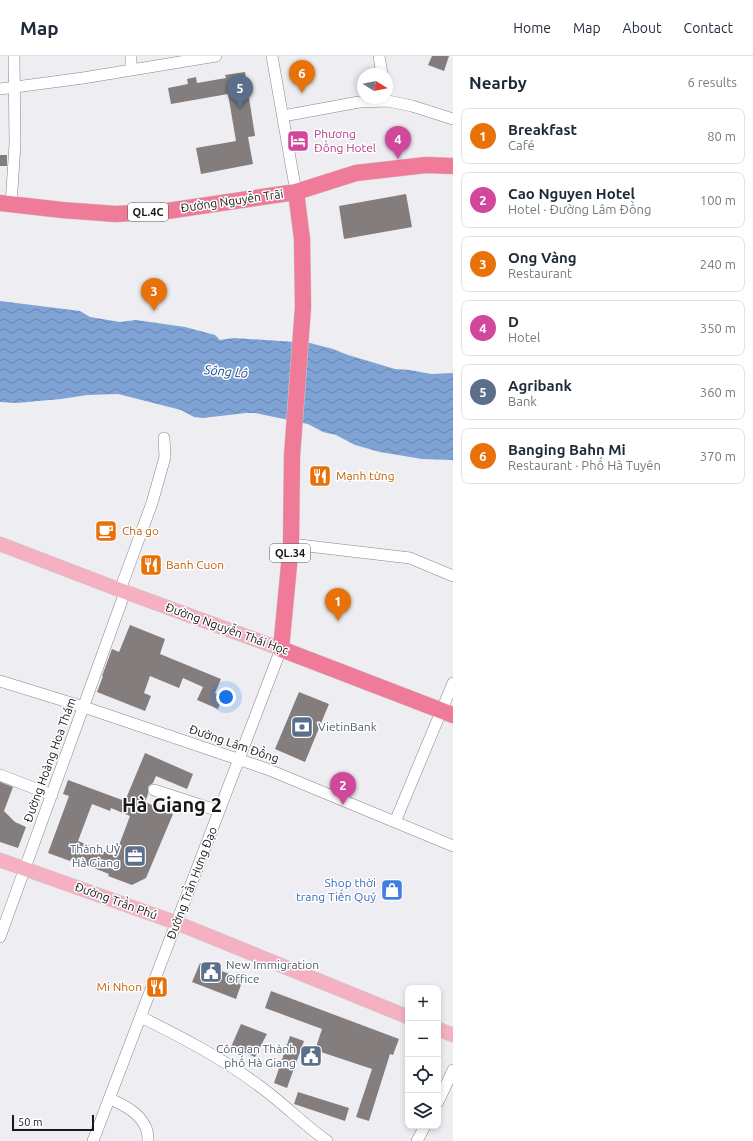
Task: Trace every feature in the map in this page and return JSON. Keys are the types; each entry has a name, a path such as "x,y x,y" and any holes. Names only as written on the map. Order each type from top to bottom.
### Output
{"highway":[{"name":"QL.4C","path":"296,192 356,173 426,165 453,166"},
{"name":"Đường Nguyễn Trãi","path":"6,204 116,214 167,211 296,192"},
{"name":"Đường Trần Hưng Đạo","path":"281,649 291,544 292,456 303,307 302,238 296,192"},
{"name":"Đường Nguyễn Thái Học","path":"281,649 448,712"}],"main road":[{"name":"Đường Nguyễn Thái Học","path":"0,544 122,591 281,649"},
{"name":"Đường Trần Phú","path":"0,860 177,923 405,1016"},
{"path":"441,1030 453,1035"}],"street":[{"path":"6,204 15,144 14,56"},
{"path":"131,56 131,70"},
{"path":"0,89 216,56"},
{"path":"272,56 296,192"},
{"path":"379,56 381,68"},
{"path":"393,100 453,119"},
{"path":"283,116 357,102"},
{"name":"Đường Hoàng Hoa Thám","path":"1,933 84,707 152,503 165,457 164,438"},
{"path":"291,544 410,558 453,576"},
{"name":"Đường Trần Hưng Đạo","path":"93,1141 281,649"},
{"name":"Đường Lâm Đồng","path":"0,681 84,707 267,768 453,846"},
{"path":"395,822 448,712 453,684"},
{"path":"0,775 52,794"},
{"path":"154,790 219,811"},
{"path":"141,1017 184,1039 259,1085 327,1141"},
{"path":"441,1096 453,1070"},
{"path":"110,1099 127,1107 135,1113 144,1123 147,1130 148,1141"},
{"path":"417,1141 423,1129"}],"water":[{"name":"Sông Lô","path":"0,301 80,311 90,317 120,322 136,320 185,327 215,335 220,340 234,338 310,343 395,369 431,374 453,373 453,460 422,459 380,452 355,445 336,435 323,432 308,424 255,413 203,418 194,417 181,410 118,394 87,395 16,403 0,402"}],"building":[{"path":"432,56 449,56 444,71 428,65"},
{"path":"245,72 255,136 248,137 253,164 201,174 196,148 236,141 228,94 171,104 168,88 188,84 187,79 196,77 197,83 226,78 225,75"},
{"path":"0,155 7,155 7,166 0,166"},
{"path":"406,194 412,227 344,239 339,206"},
{"path":"130,625 165,639 160,654 221,679 215,693 223,696 218,709 197,700 203,687 183,678 179,688 150,676 144,693 151,696 145,711 97,692 112,649 119,652"},
{"name":"VietinBank","path":"299,692 329,704 305,762 275,749"},
{"path":"145,753 193,774 187,789 156,776 153,783 148,787 148,794 145,802 173,814 146,878 132,885 71,859 70,861 48,853 69,796 63,794 68,780 125,801","holes":["92,804 110,811 111,808 130,816 115,856 78,841"]},
{"path":"0,782 13,787 4,811 15,822 26,827 18,848 0,842"},
{"path":"200,963 243,979 236,999 192,982"},
{"path":"271,991 399,1039 393,1055 390,1054 369,1121 356,1117 372,1069 315,1050 322,1029 265,1008"},
{"path":"241,1024 267,1034 255,1057 231,1047"},
{"path":"290,1036 304,1041 287,1088 274,1083"},
{"path":"298,1092 349,1108 345,1121 294,1104"}],"place":[{"name":"Banging Bahn Mi","path":"302,93"},
{"name":"Agribank","path":"240,108"},
{"name":"Phương Đồng Hotel","path":"298,141"},
{"name":"D","path":"398,159"},
{"name":"Ong Vàng","path":"154,311"},
{"name":"Mạnh từng","path":"320,476"},
{"name":"Cha go","path":"106,531"},
{"name":"Banh Cuon","path":"151,565"},
{"name":"Breakfast","path":"338,621"},
{"name":"VietinBank","path":"302,727"},
{"name":"Cao Nguyen Hotel","path":"343,805"},
{"name":"Thành Uỷ Hà Giang","path":"135,856"},
{"name":"Shop thời trang Tiến Quý","path":"392,890"},
{"name":"New Immigration Office","path":"211,972"},
{"name":"Mi Nhon","path":"157,987"},
{"name":"Công an Thành phố Hà Giang","path":"311,1056"}],"district":[{"name":"Hà Giang 2","path":"172,805"}]}
